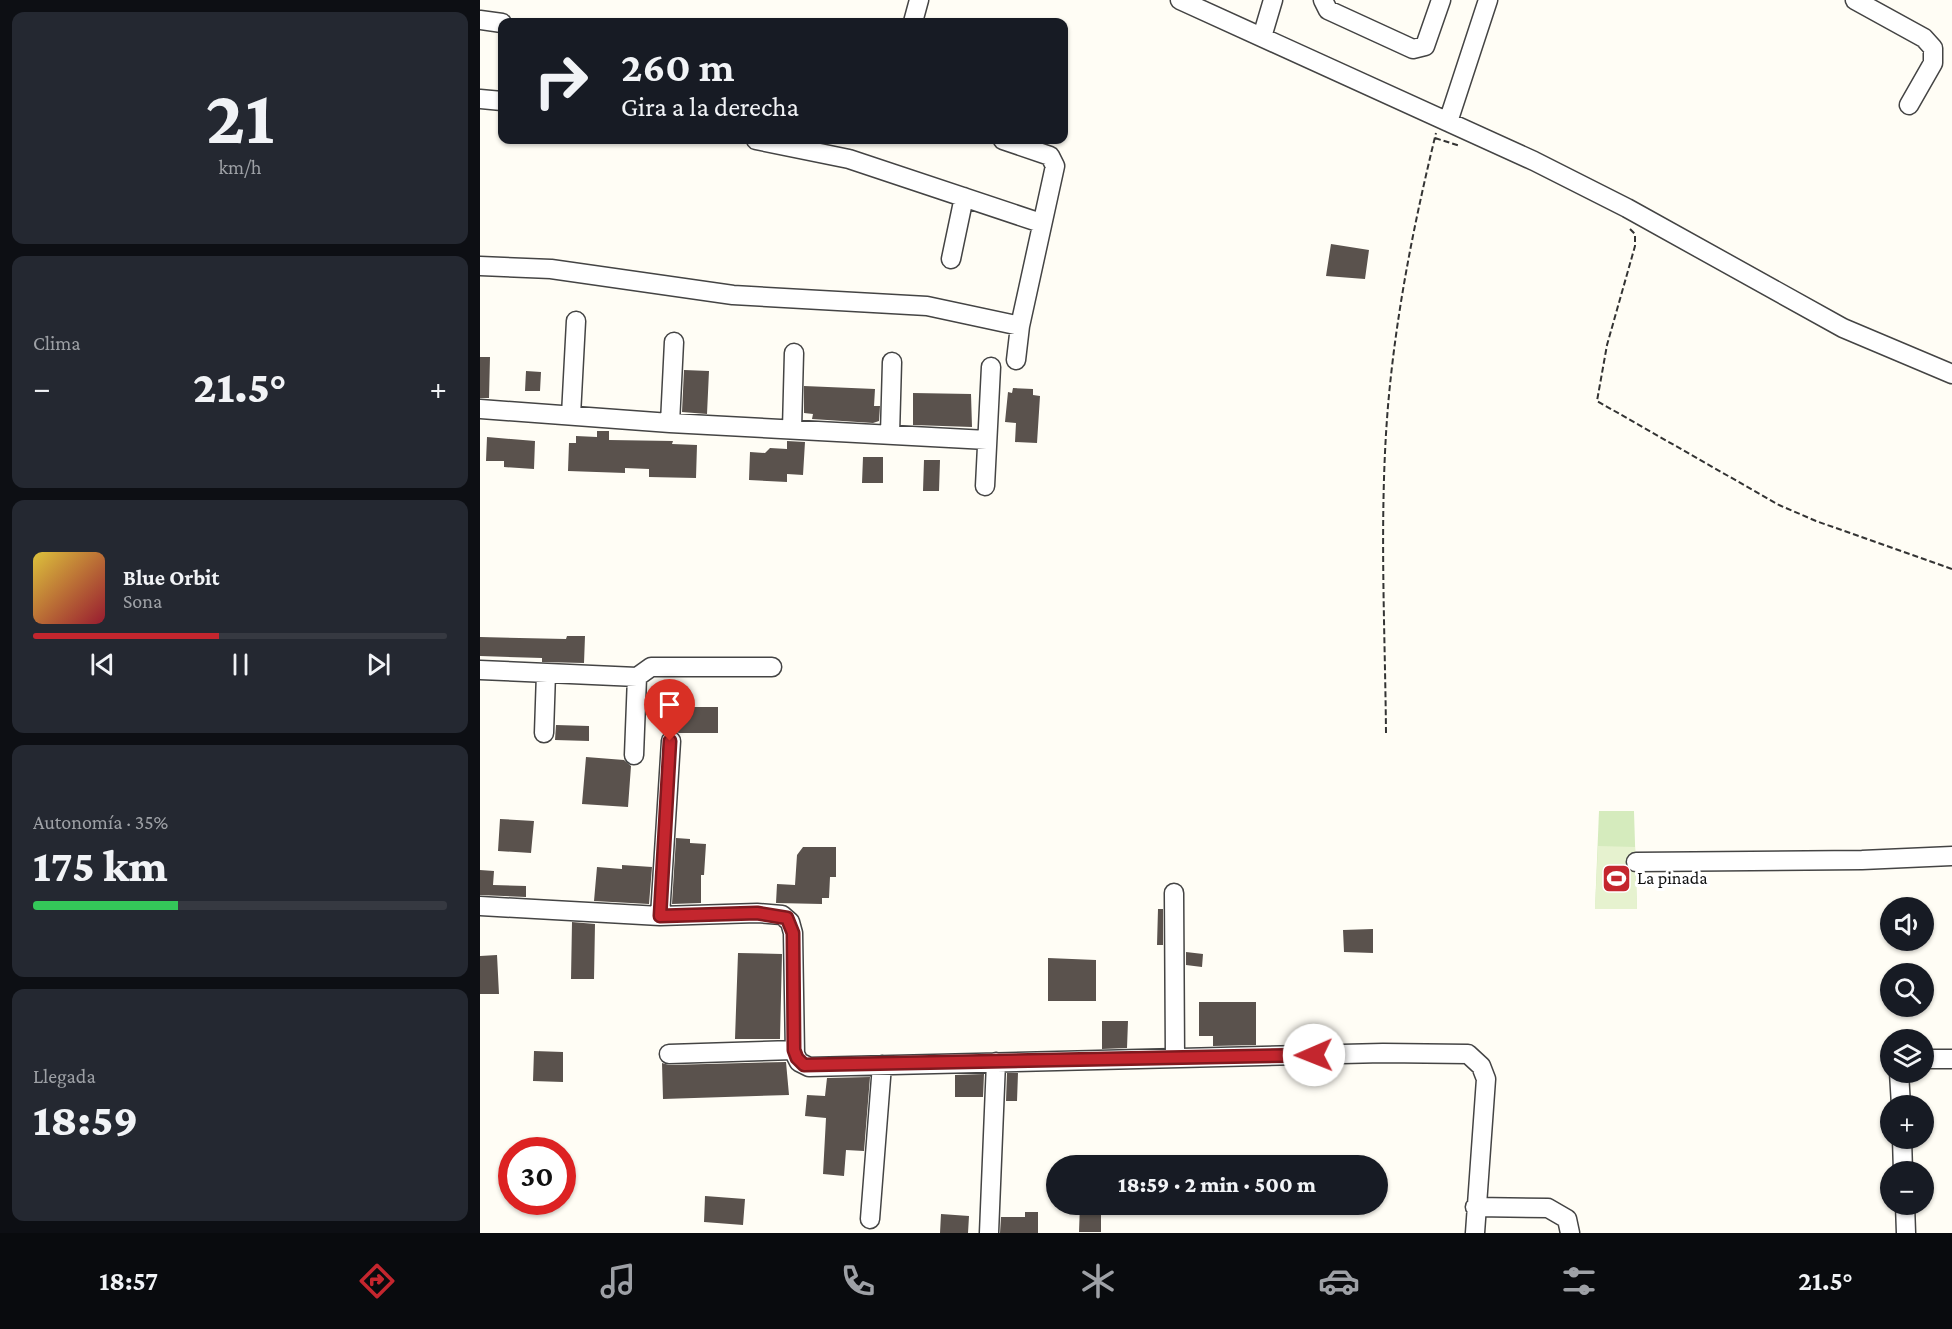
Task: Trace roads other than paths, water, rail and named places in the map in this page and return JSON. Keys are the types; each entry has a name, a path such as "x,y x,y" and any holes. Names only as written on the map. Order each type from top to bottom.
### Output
{"street":[{"path":"914,18 919,0"},
{"path":"1180,0 1592,189 1843,328 1952,374"},
{"path":"1262,37 1273,0"},
{"path":"1323,0 1328,10 1413,49 1425,46 1441,0"},
{"path":"1444,120 1488,0"},
{"path":"1855,0 1924,38 1933,48 1933,63 1909,105"},
{"path":"480,20 498,22"},
{"path":"480,99 498,101"},
{"path":"800,144 883,169 1041,223"},
{"path":"1013,144 1054,160 1020,326 1016,360"},
{"path":"951,259 964,197"},
{"path":"480,266 551,269 733,295 927,306 1020,326"},
{"path":"571,415 576,321"},
{"path":"670,423 674,342"},
{"path":"792,429 794,353"},
{"path":"890,434 892,362"},
{"path":"985,486 991,367"},
{"path":"480,409 670,423 987,440"},
{"path":"480,670 637,677 651,667 772,667"},
{"path":"544,733 546,673"},
{"path":"634,755 637,677"},
{"path":"660,916 670,741"},
{"path":"1636,862 1862,860 1952,856"},
{"path":"1174,893 1175,1058"},
{"path":"480,906 660,916 757,913 787,918 793,933 794,1050 799,1062 809,1067 1468,1054 1481,1066 1486,1079 1475,1207 1475,1233"},
{"path":"669,1054 794,1050"},
{"path":"1934,1059 1952,1059"},
{"path":"989,1233 996,1062"},
{"path":"870,1220 882,1065"},
{"path":"1475,1207 1548,1208 1563,1215 1569,1223 1570,1233"},
{"path":"1905,1215 1906,1233"}],"place":[{"name":"La pinada","path":"1616,878"}]}
